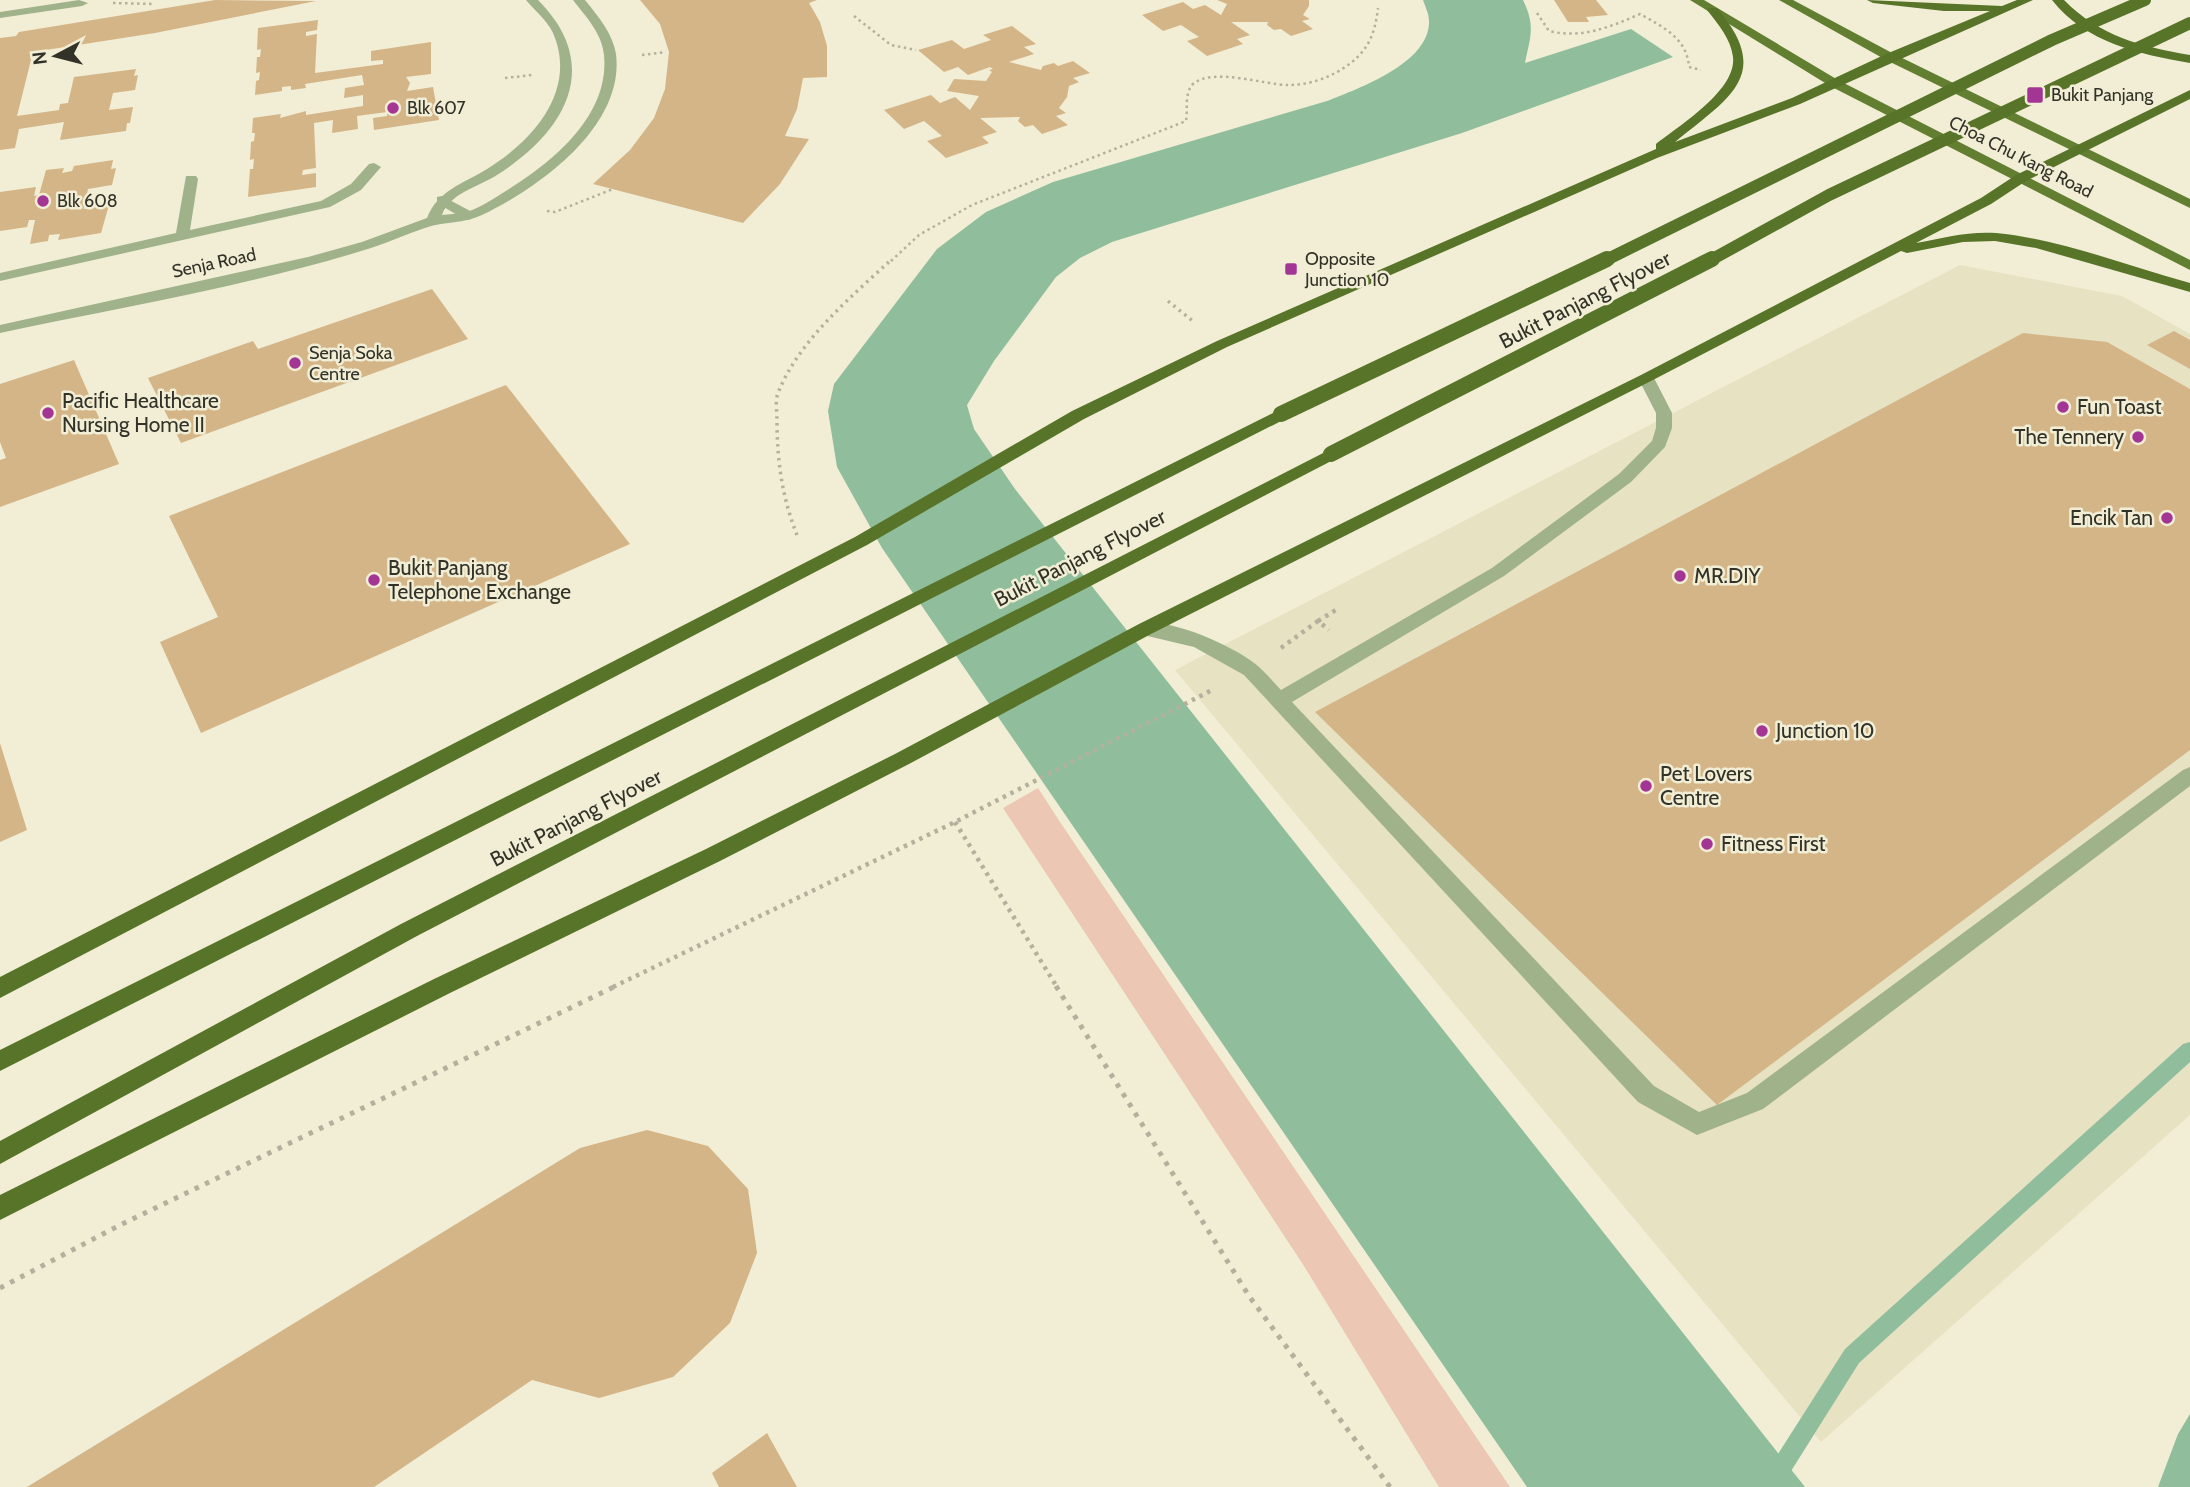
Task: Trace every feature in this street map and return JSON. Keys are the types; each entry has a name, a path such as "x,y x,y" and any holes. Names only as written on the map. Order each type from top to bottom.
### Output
{"highway":[{"path":"1874,0 1944,8 2005,9"},
{"path":"0,988 265,848 861,541 1078,415 1222,344 1652,155 1796,101 1890,57 2027,0"},
{"path":"2058,0 2070,15 2100,35 2143,51 2190,58"},
{"name":"Bukit Panjang Flyover","path":"0,1061 1281,414 1684,223 2052,40 2145,0"},
{"path":"1652,155 1728,89 1738,76 1738,55 1730,30 1713,9"},
{"name":"Bukit Panjang Flyover","path":"0,1153 409,930 1695,269 1829,195 2190,23"},
{"path":"0,1208 442,985 713,855 973,722 1141,631 1646,378 1986,201 2021,178 2190,94"},
{"path":"1885,254 1963,238 1995,237 2038,244 2190,288"}],"main road":[{"name":"Choa Chu Kang Road","path":"1696,0 1834,83 2190,266"},
{"name":"Choa Chu Kang Road","path":"1785,0 1890,57 2190,204"}],"street":[{"path":"433,220 442,200 485,177 519,152 541,129 562,97 569,70 564,44 550,20 532,0"},
{"name":"Senja Road","path":"0,329 360,248 433,220 469,216 520,188 551,166 570,148 595,114 610,75 611,56 600,28 579,0"},
{"path":"0,15 82,3"},
{"path":"0,277 335,201 356,187 373,167"},
{"path":"182,237 191,179"},
{"path":"442,200 469,216"},
{"path":"1280,700 1498,572 1625,478 1659,443 1664,428 1664,412 1646,378"},
{"path":"1141,631 1171,631 1210,644 1251,670 1646,1094 1698,1124 1755,1101 2190,775"}],"path":[{"path":"82,3 155,4"},
{"path":"799,537 785,505 777,460 777,396 789,370 815,336 859,290 919,235 972,205 1186,121 1189,110 1186,98 1190,87 1198,80 1214,78 1303,84 1335,73 1360,54 1374,35 1378,8"},
{"path":"1537,13 1549,31 1573,37 1640,14 1679,38 1690,59 1689,68"},
{"path":"854,16 891,45 916,50"},
{"path":"643,55 666,52"},
{"path":"505,78 537,74"},
{"path":"543,211 555,212 613,189"},
{"path":"1318,621 1339,608"},
{"path":"0,1288 120,1225 955,822 1198,698"},
{"path":"955,822 1249,1296 1390,1487"}],"shaded area":[{"path":"1423,0 1523,0 1531,25 1525,63 1631,29 1673,57 1462,133 1112,242 1080,258 1056,277 994,361 967,405 974,429 1015,489 1805,1487 1527,1487 882,548 837,467 828,411 834,384 937,249 986,212 1053,182 1327,101 1374,81 1406,61 1426,36 1429,18"},
{"path":"1960,265 2122,296 2190,334 2190,1115 1821,1442 1175,670"},
{"path":"1038,788 1510,1487 1439,1487 1304,1266 1003,808"},
{"path":"2190,1414 2190,1487 2158,1487 2178,1434"}],"building":[{"path":"215,0 316,1 155,33 33,52 17,116 59,110 60,104 68,103 74,77 136,69 134,76 138,75 135,90 113,93 109,110 133,107 130,123 127,123 126,131 60,140 64,122 19,129 15,148 0,150 0,38 16,36 19,32"},
{"path":"640,0 817,0 809,3 820,22 827,46 827,77 803,78 797,109 785,136 809,139 780,184 743,223 593,184 630,150 654,118 665,89 669,52 660,24"},
{"path":"1217,0 1309,0 1309,6 1303,15 1310,19 1302,21 1313,29 1291,36 1281,29 1274,30 1267,25 1268,22 1231,22 1250,35 1237,39 1243,44 1207,56 1187,41 1199,37 1181,25 1163,31 1142,15 1183,2 1193,9 1205,5 1221,15 1227,4"},
{"path":"1554,0 1596,0 1608,15 1586,17 1589,22 1568,22"},
{"name":"Blk 607","path":"318,20 317,30 306,32 306,36 317,34 315,73 383,64 383,60 371,61 371,51 431,42 431,74 406,77 410,83 407,91 433,87 439,120 374,130 373,118 387,116 387,112 357,116 358,129 332,133 333,120 314,123 316,168 303,170 302,175 316,173 316,187 248,197 250,169 253,169 254,159 250,160 251,142 254,141 255,133 252,133 253,118 281,114 280,118 306,111 306,115 363,106 363,95 344,98 345,88 364,85 362,75 305,84 306,88 291,90 291,86 282,87 282,91 255,95 260,72 256,73 257,57 260,57 261,49 257,50 258,28"},
{"path":"1012,26 1036,44 1024,47 1034,54 1009,62 1041,70 1043,66 1054,63 1058,66 1073,61 1090,73 1073,78 1079,82 1069,86 1067,97 1059,108 1066,113 1056,116 1068,125 1042,134 1033,125 1025,127 1018,121 1020,117 980,118 997,132 982,137 989,143 946,158 927,141 942,136 924,121 904,129 884,110 931,95 940,103 955,97 970,110 979,96 947,91 954,79 986,81 992,72 989,70 993,69 990,67 968,75 958,67 944,72 918,50 952,40 964,49 991,40 983,35"},
{"name":"Blk 608","path":"113,160 111,169 116,168 112,185 88,189 84,209 109,205 101,233 58,240 60,234 49,235 48,241 30,244 35,220 29,220 27,227 0,231 0,192 36,187 34,196 39,195 46,170 64,168 62,173 72,171 74,166"},
{"name":"Senja Soka Centre","path":"432,289 468,339 181,443 148,378 253,341 258,349"},
{"path":"2174,331 2190,340 2190,369 2147,345"},
{"name":"Junction 10","path":"2023,333 2107,342 2190,389 2190,750 1717,1105 1315,712"},
{"name":"Pacific Healthcare Nursing Home II","path":"74,360 119,464 0,507 0,460 6,458 0,442 0,384"},
{"name":"Bukit Panjang Telephone Exchange","path":"506,385 630,544 201,733 160,642 218,617 169,516"},
{"path":"0,743 27,830 0,842"},
{"path":"647,1130 708,1146 748,1189 757,1253 730,1323 673,1377 599,1398 532,1380 374,1487 27,1487 580,1148"},
{"path":"767,1433 797,1487 719,1487 712,1473"}],"waterway":[{"path":"1768,1487 1852,1356 2190,1050"}],"place":[{"name":"Bukit Panjang","path":"2035,95"},
{"name":"Blk 607","path":"393,108"},
{"name":"Blk 608","path":"43,201"},
{"name":"Opposite Junction 10","path":"1291,269"},
{"name":"Senja Soka Centre","path":"295,363"},
{"name":"Fun Toast","path":"2063,407"},
{"name":"Pacific Healthcare Nursing Home II","path":"48,413"},
{"name":"The Tennery","path":"2138,437"},
{"name":"Encik Tan","path":"2167,518"},
{"name":"MR.DIY","path":"1680,576"},
{"name":"Bukit Panjang Telephone Exchange","path":"374,580"},
{"name":"Junction 10","path":"1762,731"},
{"name":"Pet Lovers Centre","path":"1646,786"},
{"name":"Fitness First","path":"1707,844"}]}
